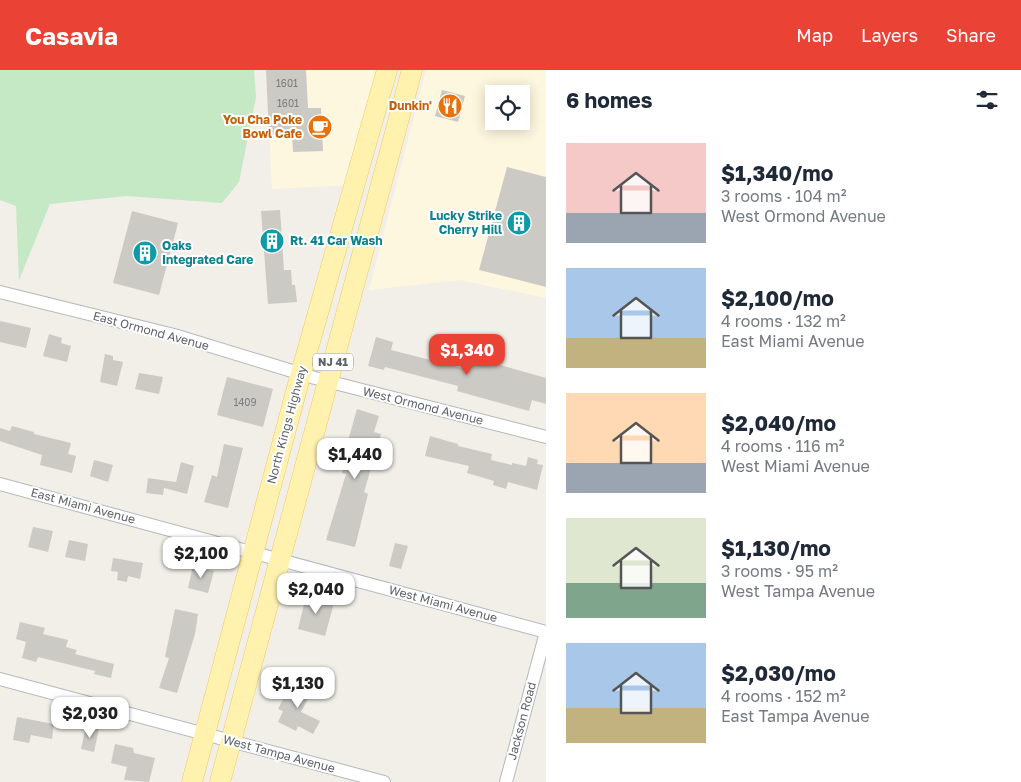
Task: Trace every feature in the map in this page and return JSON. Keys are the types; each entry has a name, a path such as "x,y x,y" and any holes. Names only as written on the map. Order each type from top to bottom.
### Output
{"main road":[{"name":"North Kings Highway","path":"192,782 301,373 387,70"},
{"name":"NJ 41","path":"220,782 412,70"}],"street":[{"name":"East Ormond Avenue","path":"0,292 174,335 301,373"},
{"name":"West Ormond Avenue","path":"301,373 546,437"},
{"name":"East Miami Avenue","path":"0,484 253,552"},
{"name":"West Miami Avenue","path":"253,552 546,632"},
{"name":"Jackson Road","path":"506,782 546,632"},
{"name":"West Tampa Avenue","path":"0,679 384,782"}],"shaded area":[{"path":"266,70 387,70 354,185 272,189"},
{"path":"426,70 546,70 546,298 460,280 369,290"}],"green space":[{"path":"0,70 254,70 256,97 239,182 222,203 126,196 50,204 19,280 16,206 0,200"}],"building":[{"path":"266,70 306,70 308,108 321,108 323,151 293,152 292,134 269,135"},
{"name":"Dunkin'","path":"442,90 465,96 458,122 435,116"},
{"name":"Lucky Strike Cherry Hill","path":"507,167 546,177 546,287 479,270"},
{"name":"Rt. 41 Car Wash","path":"280,210 284,270 291,270 292,285 295,285 297,302 268,304 261,211"},
{"name":"Oaks Integrated Care","path":"132,211 178,223 159,295 113,283"},
{"path":"0,321 31,328 26,348 0,342"},
{"path":"49,334 62,338 61,343 71,346 67,362 43,356"},
{"path":"376,337 393,342 391,350 462,368 465,355 546,378 546,404 532,400 529,411 457,391 458,386 385,367 384,370 368,366"},
{"path":"105,354 113,356 113,360 123,362 117,386 100,382"},
{"path":"139,373 163,377 159,394 135,389"},
{"path":"227,377 273,389 263,427 217,415"},
{"path":"357,409 379,416 374,432 381,434 364,492 368,494 355,547 326,540 346,474 342,473 349,449 346,448"},
{"path":"12,426 34,432 34,434 71,443 68,454 76,456 72,473 40,465 42,455 0,441 0,428 10,431"},
{"path":"430,436 458,444 458,446 492,454 491,460 512,465 512,463 526,466 528,457 538,460 537,464 543,465 537,490 508,482 506,489 493,485 494,481 467,473 469,466 425,456"},
{"path":"224,444 243,448 228,508 204,502 212,475 217,477"},
{"path":"94,460 113,465 108,482 90,476"},
{"path":"181,462 194,466 187,494 164,488 163,495 146,493 148,478 176,482"},
{"path":"33,527 53,531 48,552 28,547"},
{"path":"69,540 88,544 85,561 65,557"},
{"path":"395,543 408,546 401,569 389,566"},
{"path":"113,558 143,563 140,579 128,576 127,582 117,580 118,572 111,571"},
{"path":"193,566 214,571 208,593 188,588"},
{"path":"314,595 334,603 325,636 298,629 306,596 313,598"},
{"path":"175,609 198,614 195,634 177,693 159,688 169,658 165,657"},
{"path":"20,622 45,628 43,634 68,640 66,647 77,650 75,654 114,664 111,678 94,674 95,671 38,657 36,662 22,658 26,642 16,639"},
{"path":"300,681 314,688 301,712 320,721 313,734 298,726 296,731 278,722 283,711 278,709 289,688 295,691"},
{"path":"17,717 54,724 52,739 31,735 29,743 13,740"},
{"path":"86,726 99,729 94,752 81,749"},
{"path":"115,744 133,748 134,753 155,758 149,782 124,780 127,767 111,763"}],"place":[{"name":"Dunkin'","path":"450,106"},
{"name":"You Cha Poke Bowl Cafe","path":"320,127"},
{"name":"Lucky Strike Cherry Hill","path":"519,223"},
{"name":"Rt. 41 Car Wash","path":"272,241"},
{"name":"Oaks Integrated Care","path":"145,253"}]}
